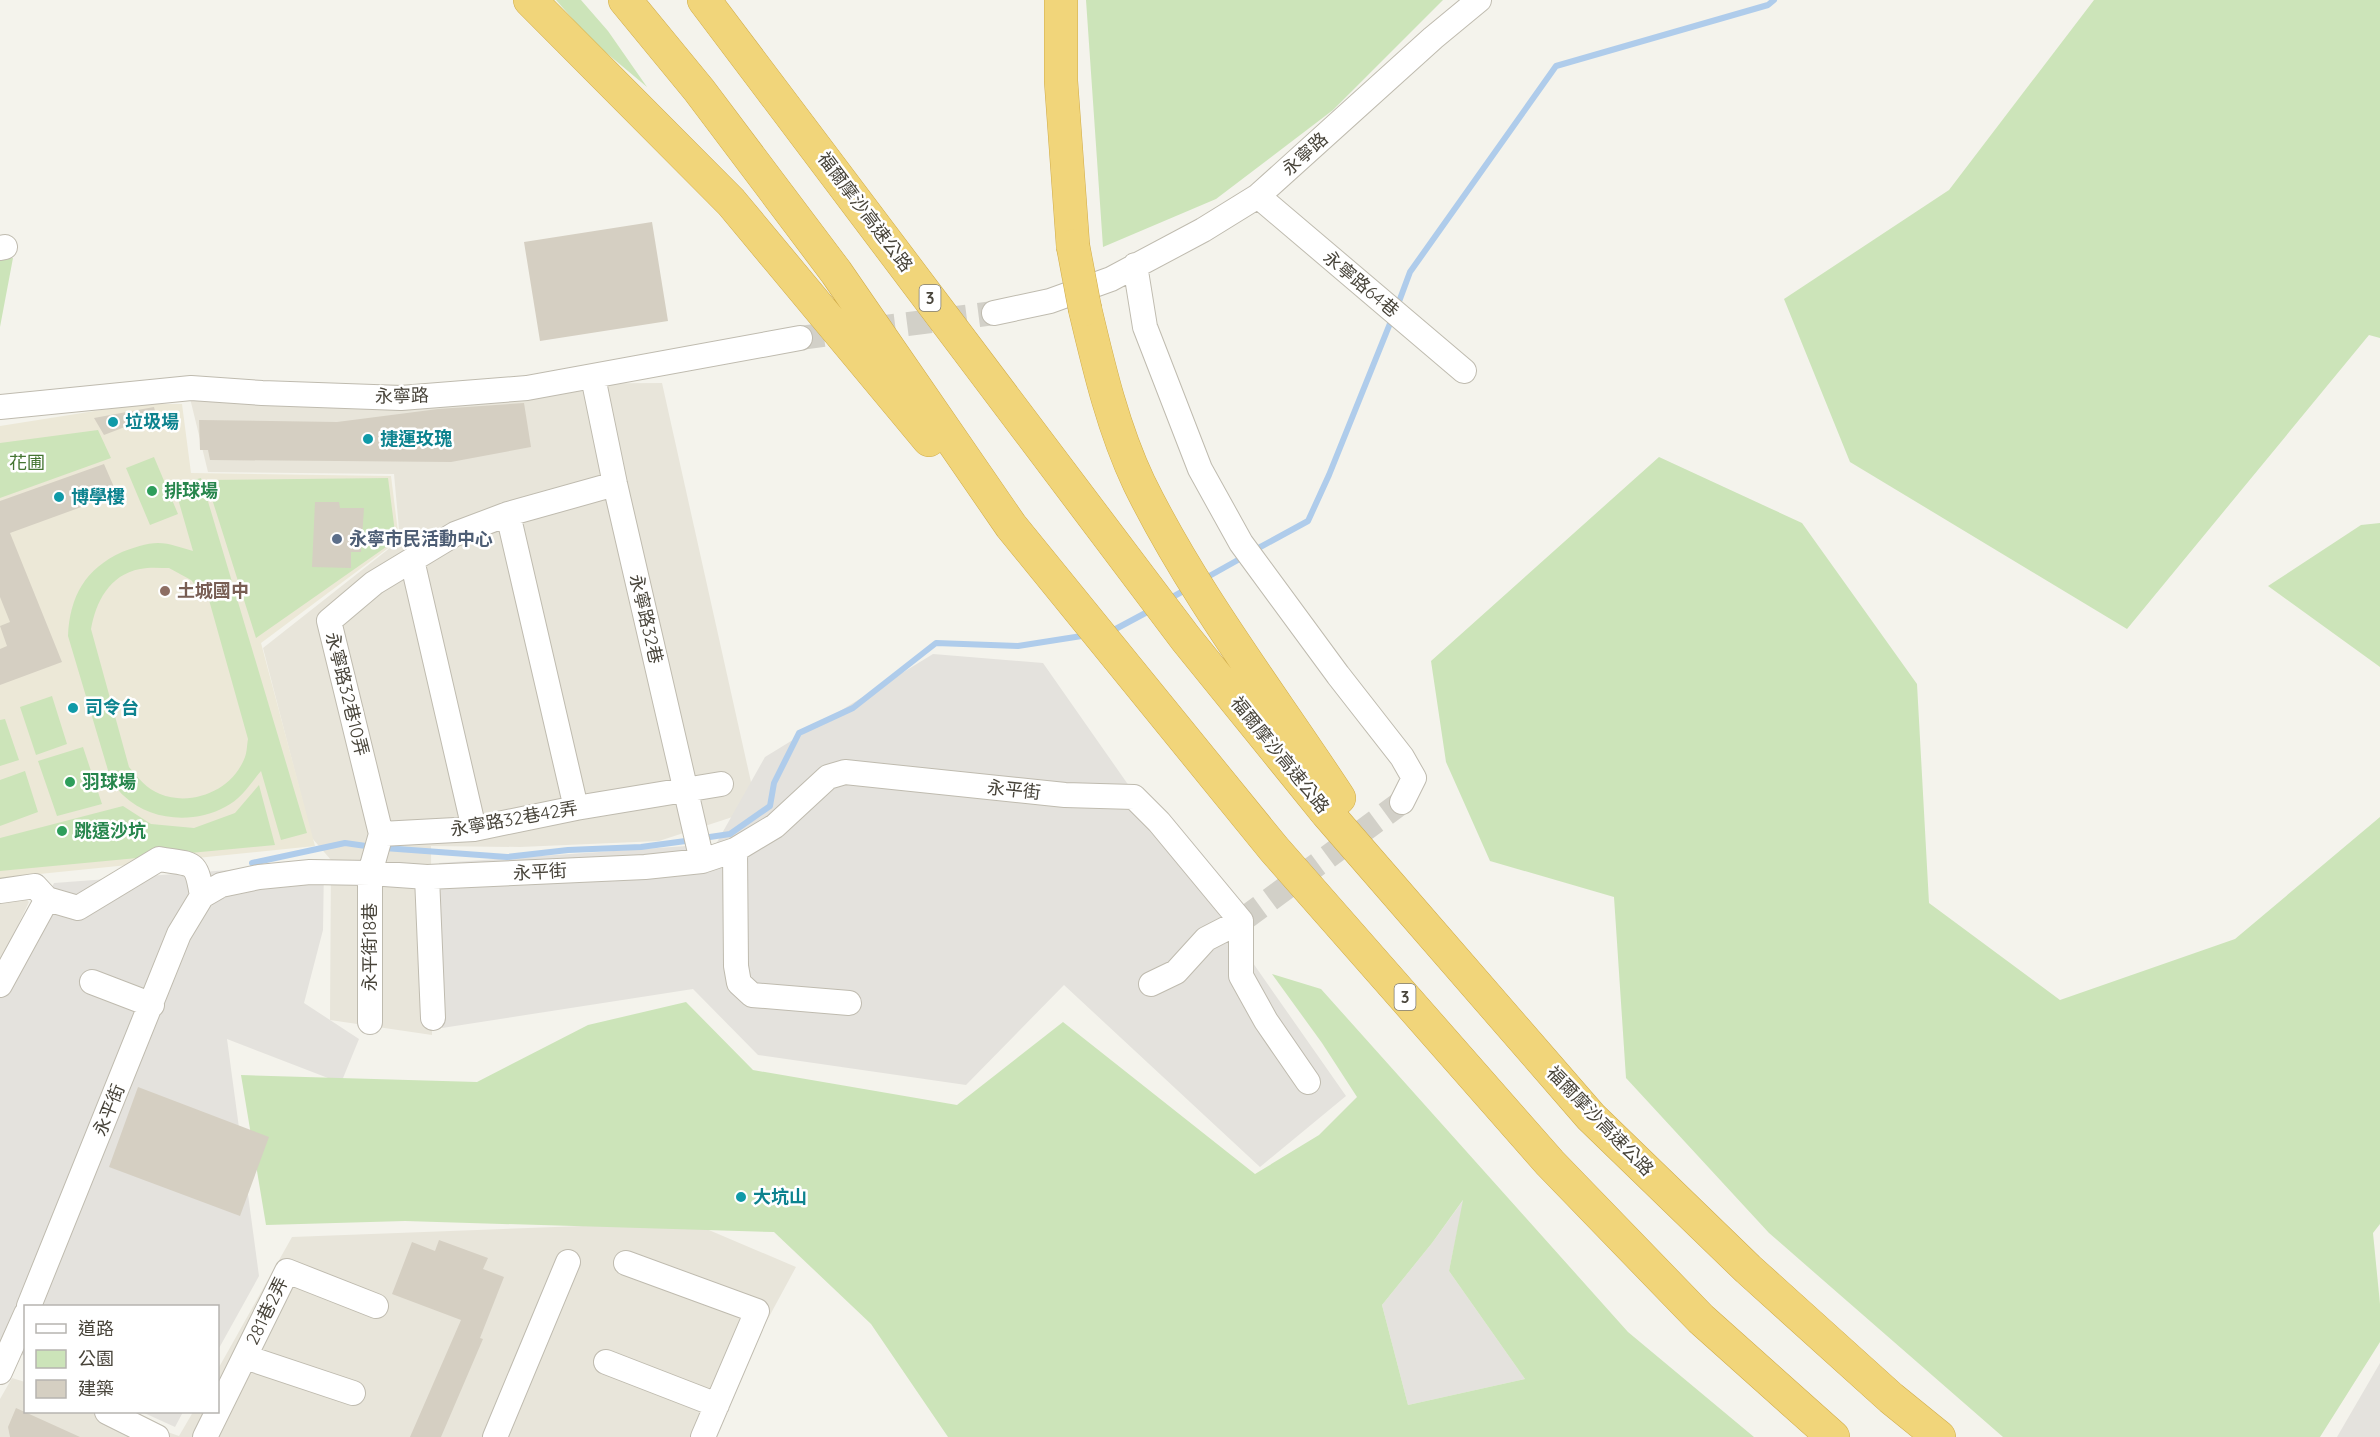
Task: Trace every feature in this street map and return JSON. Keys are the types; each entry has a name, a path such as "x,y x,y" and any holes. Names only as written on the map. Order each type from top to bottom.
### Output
{"highway":[{"path":"517,0 562,34"},
{"path":"530,0 731,202 941,455 1011,525"},
{"name":"3","path":"625,0 699,90 836,272 1011,525 1274,849 1550,1163 1701,1319 1833,1437"},
{"name":"福爾摩沙高速公路","path":"704,0 1160,604 1327,813 1591,1117 1748,1269 1882,1390 1939,1437"},
{"path":"1061,0 1061,81 1073,246 1085,309 1106,394 1138,481 1196,584 1342,802 1591,1117"}],"street":[{"name":"永寧路","path":"994,313 1050,302 1111,279 1203,230 1258,196 1433,38 1479,0"},
{"name":"永寧路64巷","path":"1258,196 1464,371"},
{"path":"1135,265 1145,327 1200,469 1241,543 1338,675 1402,757 1414,778 1402,802"},
{"name":"永寧路","path":"0,407 191,388 401,398 527,388 800,338"},
{"name":"永寧路32巷","path":"593,377 615,484 702,861"},
{"name":"永寧路32巷10弄","path":"381,834 329,621 374,584 455,534 508,514 615,484"},
{"path":"508,514 576,808"},
{"path":"412,560 474,829"},
{"name":"永平街","path":"29,1305 179,934 202,896 221,885 259,877 310,872 427,877 645,867 702,861 735,850 775,826 828,777 845,772 1065,795 1134,797 1159,822 1241,921"},
{"name":"永寧路32巷42弄","path":"381,834 474,829 576,808 721,784"},
{"path":"370,873 381,834"},
{"path":"735,850 736,966 739,983 752,995 849,1003"},
{"path":"0,891 35,886 47,899 78,908 159,859 191,865 198,872 202,896"},
{"name":"永平街18巷","path":"370,873 370,1022"},
{"path":"427,877 433,1018"},
{"path":"0,985 47,899"},
{"path":"1151,984 1176,972 1206,939 1241,921 1241,976 1266,1021 1308,1082"},
{"path":"92,982 152,1005"},
{"path":"495,1437 568,1262"},
{"path":"626,1263 757,1311 703,1437"},
{"name":"281巷2弄","path":"219,1409 287,1271 376,1306"},
{"path":"11,1367 24,1321"},
{"path":"245,1357 353,1393"},
{"path":"606,1362 717,1405"},
{"path":"109,1413 158,1437"},
{"name":"281巷2弄","path":"205,1437 217,1413"}],"shaded area":[{"path":"662,383 757,809 659,841 520,847 431,846 432,1035 330,1020 331,860 312,838 263,648 400,540 394,474 208,472 187,386"},
{"name":"土城國中","path":"139,404 182,404 191,473 391,476 399,540 261,643 315,846 0,878 0,426"},
{"path":"933,654 1043,663 1346,1096 1260,1167 1064,985 966,1085 758,1055 693,989 442,1028 439,863 716,844 765,757"},
{"path":"324,863 323,930 304,1003 359,1039 341,1083 227,1039 259,1276 219,1348 219,1305 24,1305 24,1356 0,1344 0,996 54,883"},
{"path":"10,881 29,902 0,963 0,883"},
{"path":"1464,1199 1449,1271 1525,1379 1408,1405 1382,1305"},
{"path":"690,1222 796,1267 704,1437 0,1437 0,1399 12,1378 24,1382 24,1413 113,1413 179,1436 192,1413 219,1413 219,1367 292,1237"},
{"path":"2380,1363 2380,1437 2337,1437"},
{"path":"144,1413 182,1413 175,1427"}],"green space":[{"path":"556,0 581,0 608,31 647,87 591,40"},
{"path":"1086,0 1443,0 1333,110 1216,199 1103,247"},
{"path":"2094,0 2380,0 2380,338 2369,335 2127,629 1850,462 1784,299 1949,190"},
{"path":"13,258 0,327 0,259"},
{"name":"花圃","path":"98,430 111,458 0,498 0,443"},
{"name":"排球場","path":"154,457 178,514 150,525 126,468"},
{"path":"1659,457 1802,523 1917,684 1929,903 2060,1000 2235,939 2380,817 2380,1224 2373,1233 2380,1304 2380,1342 2320,1437 2003,1437 1769,1233 1626,1078 1614,897 1490,861 1446,762 1431,661"},
{"path":"201,478 307,833 281,840 261,771 231,804 213,812 186,818 146,811 122,794 110,777 68,636 72,608 76,596 89,576 109,559 122,552 158,543 193,551 174,485","holes":["147,568 169,568 191,580 209,600 248,739 245,757 231,779 210,793 185,798 155,792 143,783 129,767 91,629 96,609 106,591 120,577 129,572"]},
{"path":"388,478 396,540 256,638 206,480"},
{"path":"2380,523 2380,667 2268,586 2361,525"},
{"path":"52,696 67,744 36,755 20,707"},
{"path":"5,719 19,760 0,766 0,720"},
{"name":"羽球場","path":"83,747 102,804 57,816 38,761"},
{"path":"25,771 38,812 0,826 0,780"},
{"path":"259,785 275,845 0,871 0,838 123,806 151,824 194,828 235,813"},
{"path":"1272,974 1321,989 1628,1332 1754,1437 948,1437 871,1324 774,1232 405,1221 266,1225 241,1075 477,1082 588,1025 686,1002 753,1070 957,1105 1063,1022 1255,1174 1319,1135 1357,1097 1322,1043","holes":["1463,1200 1449,1271 1525,1379 1408,1405 1382,1305"]}],"building":[{"path":"652,222 668,321 540,341 524,242"},
{"name":"捷運玫瑰","path":"524,403 531,447 451,462 210,460 208,450 200,450 199,420 337,422 438,409"},
{"name":"垃圾場","path":"154,407 156,415 104,435 94,418"},
{"path":"104,464 117,494 10,533 62,662 0,685 0,649 7,646 0,626 10,622 0,597 0,501"},
{"name":"永寧市民活動中心","path":"315,502 339,502 340,508 364,508 361,552 351,552 351,568 312,567"},
{"path":"138,1087 269,1137 240,1216 109,1167"},
{"path":"439,1240 488,1258 483,1269 504,1277 480,1338 483,1339 441,1437 410,1437 461,1320 392,1294 412,1242 435,1251"},
{"path":"16,1408 80,1437 10,1437 8,1427"}],"waterway":[{"path":"1397,307 1410,272 1556,66 1768,5 1774,0"},
{"path":"1253,551 1308,521 1393,316"},
{"path":"1204,579 1245,556"},
{"path":"1167,600 1187,589"},
{"path":"1110,632 1151,610"},
{"path":"703,838 730,834 770,806 774,783 799,733 853,708 936,643 1018,646 1088,635"},
{"path":"384,848 507,857 568,850 641,847 693,840"},
{"path":"252,863 345,843 373,847"}],"tunnel":[{"path":"800,338 994,313"},
{"path":"1241,921 1402,802"}],"place":[{"name":"垃圾場","path":"113,422"},
{"name":"捷運玫瑰","path":"368,439"},
{"name":"排球場","path":"152,491"},
{"name":"博學樓","path":"59,497"},
{"name":"永寧市民活動中心","path":"337,539"},
{"name":"土城國中","path":"165,591"},
{"name":"司令台","path":"73,708"},
{"name":"羽球場","path":"70,782"},
{"name":"跳遠沙坑","path":"62,831"},
{"name":"大坑山","path":"741,1197"}]}
